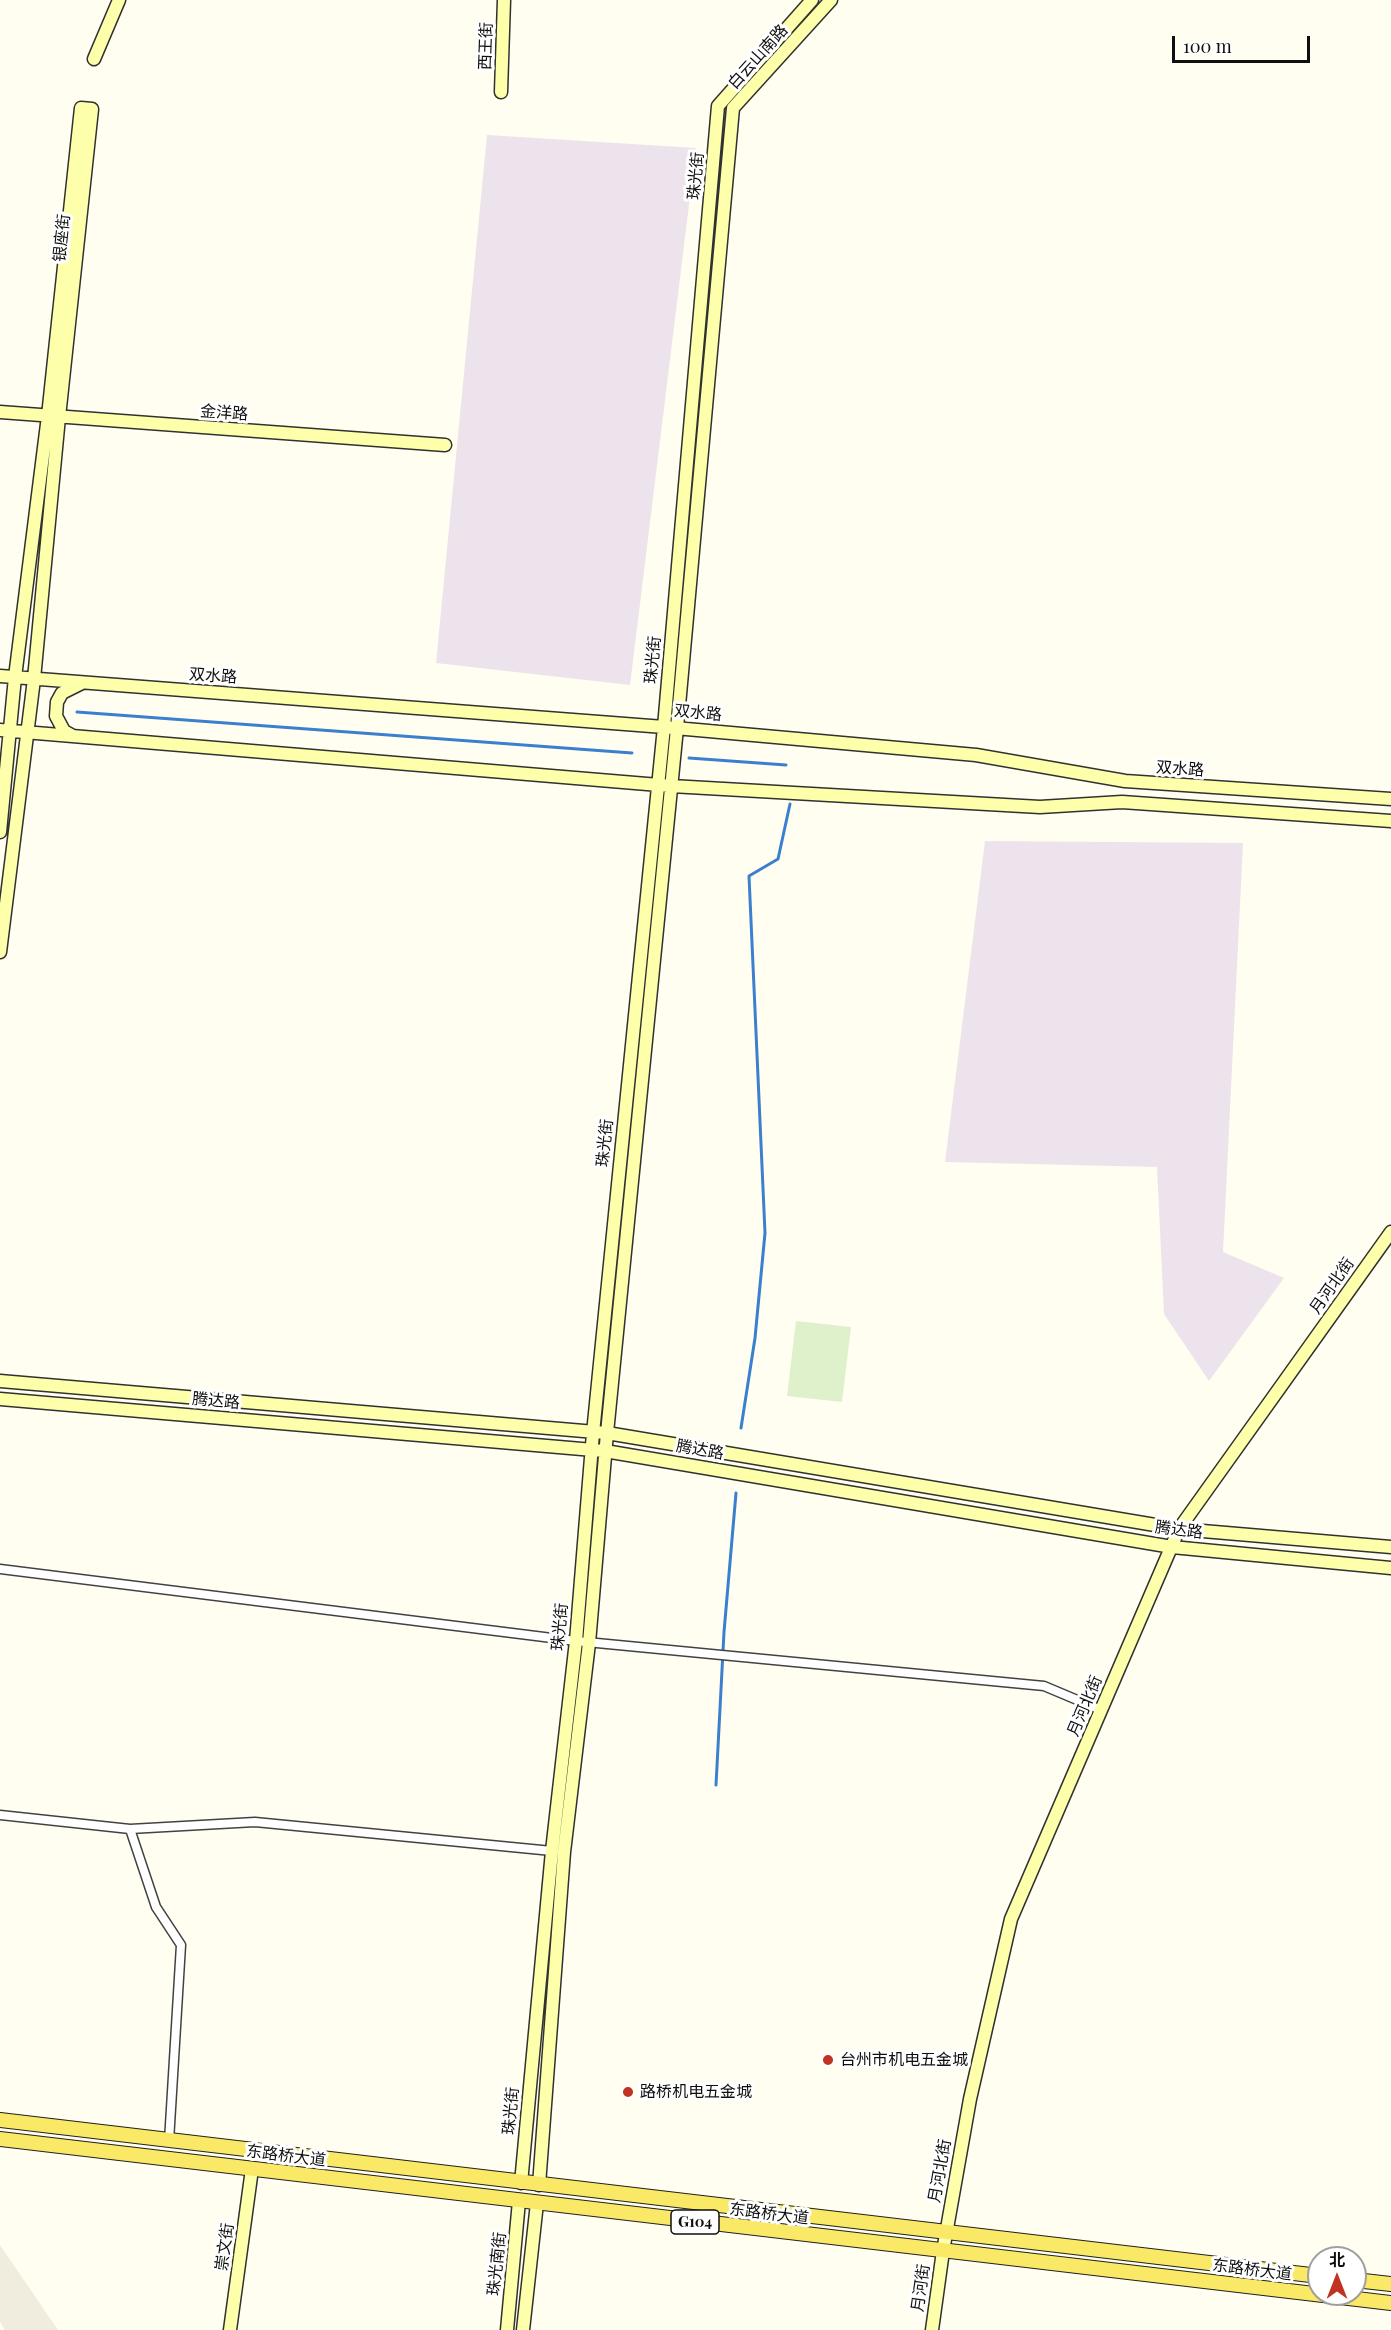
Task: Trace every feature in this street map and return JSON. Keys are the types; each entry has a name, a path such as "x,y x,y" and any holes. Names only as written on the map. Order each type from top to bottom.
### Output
{"main road":[{"path":"94,59 119,0"},
{"name":"西王街","path":"501,92 504,0"},
{"name":"白云山南路","path":"718,106 812,0"},
{"name":"白云山南路","path":"733,108 831,0"},
{"name":"珠光街","path":"521,2183 664,727 718,106"},
{"name":"银座街","path":"0,832 6,730 53,416 92,109 81,108 53,416 34,679 0,952"},
{"name":"珠光街","path":"539,2185 564,1852 589,1643 605,1451 677,728 733,108"},
{"name":"金洋路","path":"0,412 445,445"},
{"name":"双水路","path":"0,676 677,728 976,755 1125,782 1391,800"},
{"path":"73,736 64,730 56,716 57,702 62,693 83,683"},
{"path":"6,730 671,786 1040,807 1122,802 1391,821"},
{"name":"月河北街","path":"943,2251 970,2099 1011,1919 1179,1529 1391,1232"},
{"name":"腾达路","path":"0,1381 593,1432 1179,1529 1391,1547"},
{"name":"腾达路","path":"0,1399 605,1451 1172,1546 1391,1568"},
{"name":"东路桥大道","path":"0,2120 1307,2275"},
{"name":"东路桥大道","path":"0,2139 1391,2303"},
{"name":"崇文街","path":"230,2330 252,2169"},
{"name":"珠光南街","path":"507,2330 519,2201"},
{"name":"珠光南街","path":"523,2330 537,2203"},
{"name":"月河街","path":"932,2330 943,2251"},
{"path":"1367,2281 1391,2284"}],"street":[{"path":"0,1569 589,1643 1044,1686 1101,1710"},
{"path":"0,1815 130,1829 255,1822 552,1851"},
{"path":"130,1829 156,1907 181,1945 169,2140"}],"shaded area":[{"path":"487,135 696,148 630,685 436,663"},
{"path":"985,841 1243,843 1223,1252 1284,1278 1209,1381 1164,1314 1157,1167 945,1162"},
{"path":"0,2245 58,2330 5,2330 0,2322"}],"green space":[{"path":"796,1321 851,1327 842,1402 787,1396"}],"waterway":[{"path":"77,712 632,753"},
{"path":"689,758 786,765"},
{"path":"741,1428 755,1338 765,1233 749,876 778,859 790,804"},
{"path":"716,1785 724,1632 736,1493"}],"place":[{"name":"台州市机电五金城","path":"828,2060"},
{"name":"路桥机电五金城","path":"628,2092"}]}
